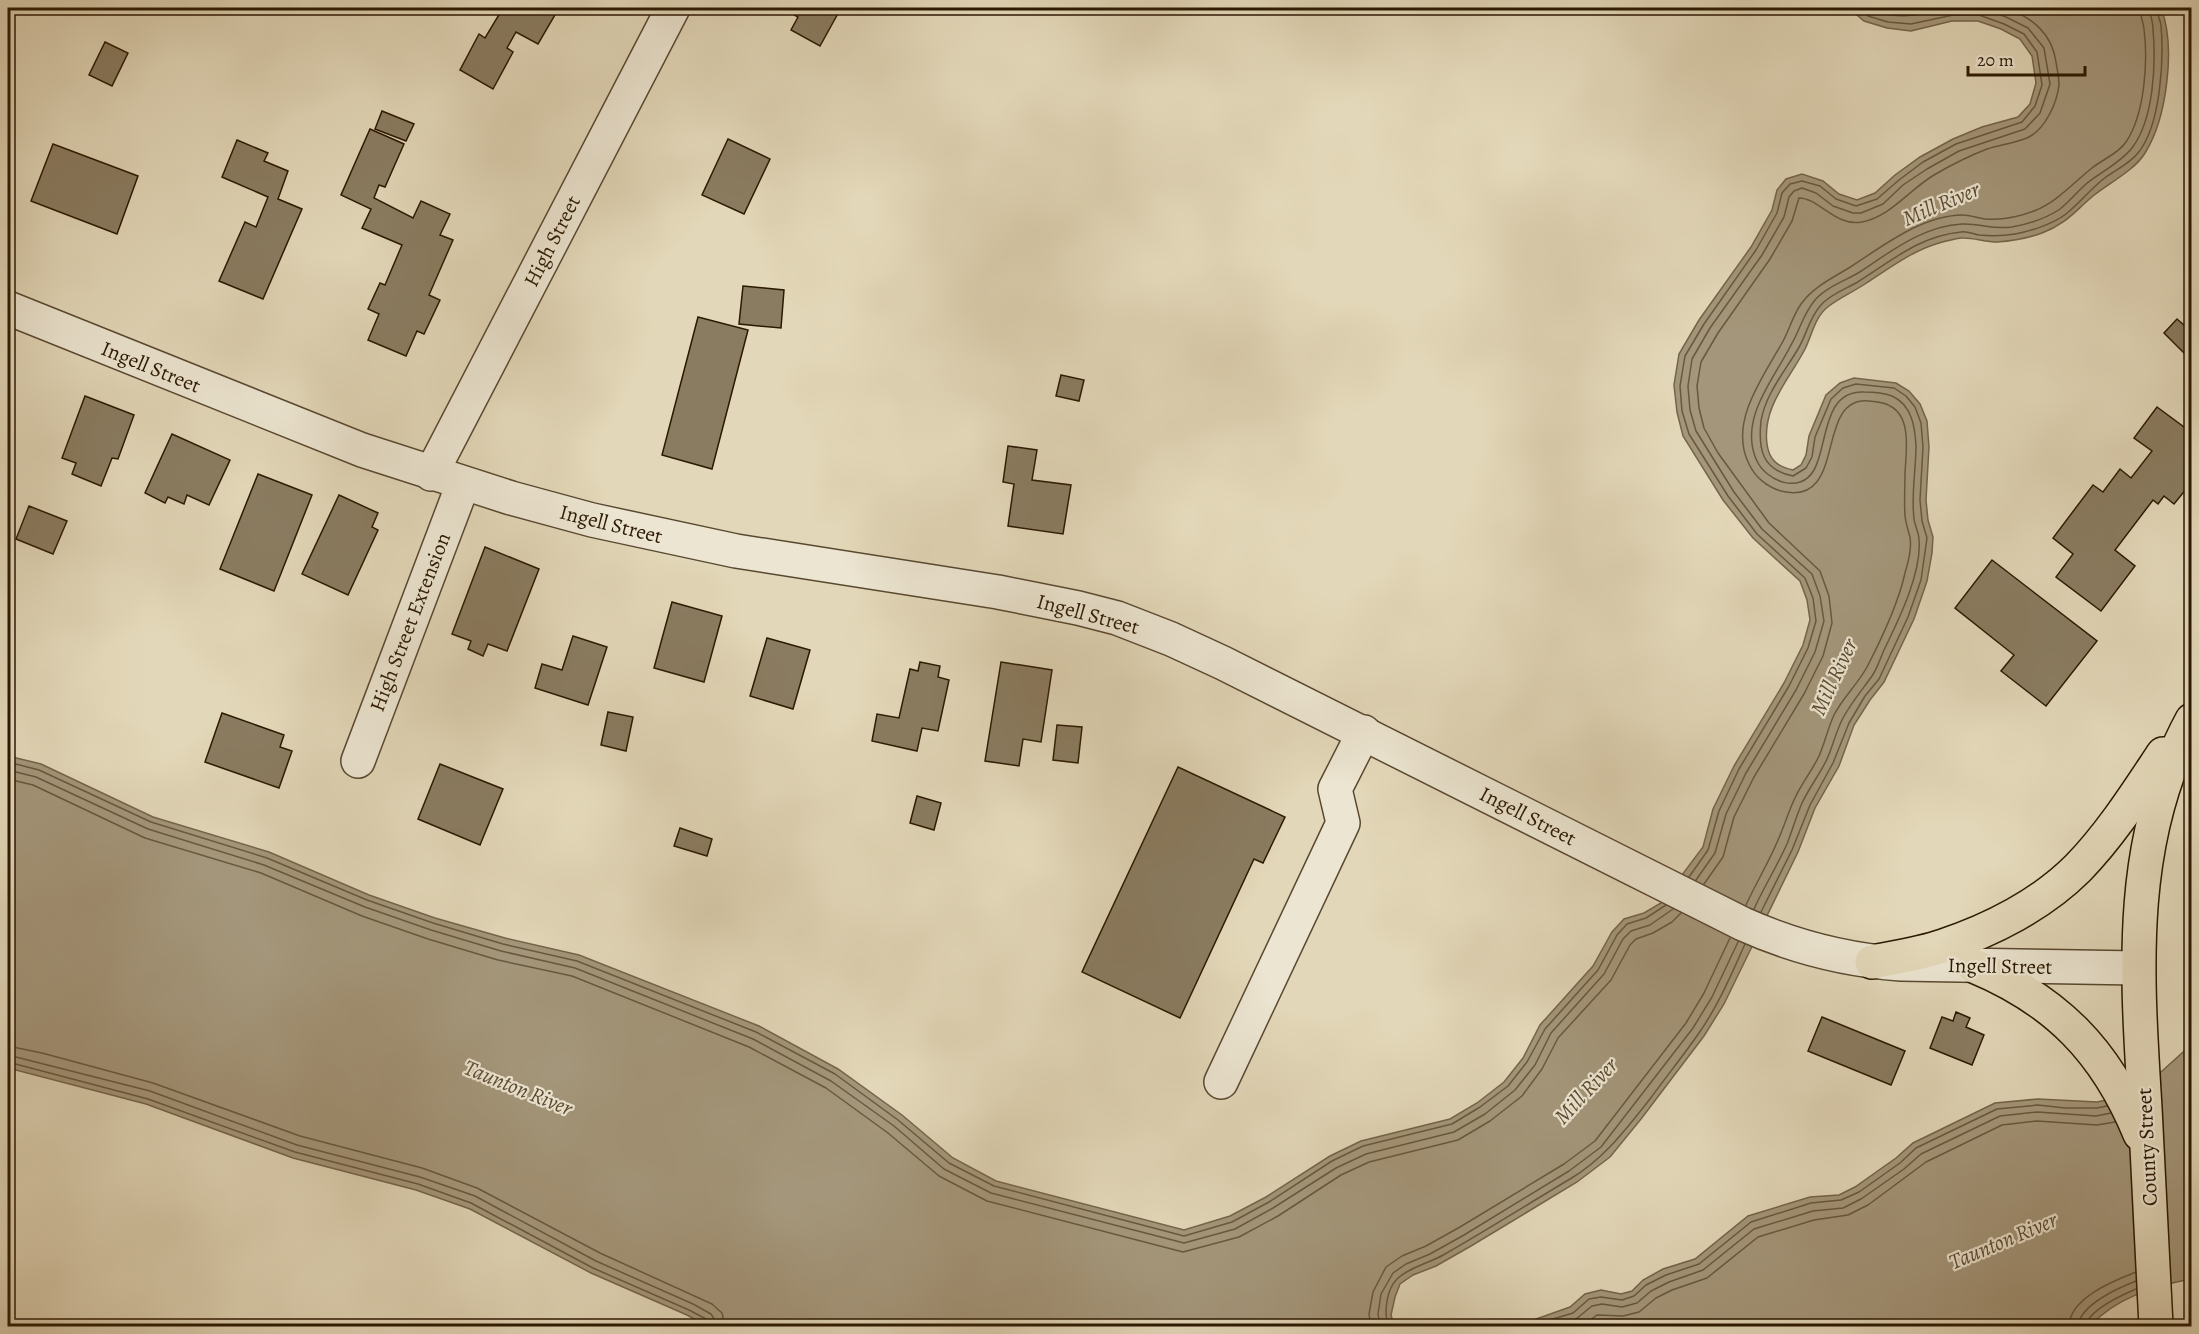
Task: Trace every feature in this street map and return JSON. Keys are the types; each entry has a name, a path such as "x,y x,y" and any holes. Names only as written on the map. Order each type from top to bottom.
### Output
{"main road":[{"path":"1872,962 1921,952 1965,938 2019,912 2059,885 2108,833 2192,713"},
{"name":"County Street","path":"2156,1326 2140,1032 2138,968 2140,905 2146,851 2168,774 2192,720"},
{"path":"1974,966 2019,987 2053,1010 2074,1030 2096,1055 2132,1116 2148,1160"}],"street":[{"name":"High Street","path":"431,474 673,8"},
{"name":"Ingell Street","path":"8,308 313,431 463,484 592,520 675,539 809,563 998,592 1117,618 1223,663 1743,924 1794,945 1872,962 2138,968"},
{"name":"High Street Extension","path":"358,761 463,484"},
{"path":"1221,1082 1342,823 1335,789 1364,732"}],"water":[{"path":"1849,8 2161,8 2166,24 2168,61 2164,102 2159,121 2153,138 2141,159 2057,226 2037,235 2014,240 1997,242 1961,238 1929,246 1838,300 1820,315 1805,349 1773,406 1767,431 1768,450 1775,462 1783,467 1793,470 1801,465 1806,455 1809,436 1826,395 1840,383 1854,378 1896,383 1909,391 1920,404 1927,421 1929,447 1926,500 1933,537 1927,581 1914,619 1884,682 1854,725 1839,766 1815,808 1798,852 1724,1004 1704,1036 1610,1157 1577,1182 1471,1246 1436,1266 1413,1275 1400,1284 1391,1315 1394,1326 707,1326 591,1273 470,1209 416,1190 293,1158 146,1104 8,1068 8,756 41,764 153,817 269,852 369,895 435,918 505,938 579,955 759,1026 838,1069 902,1115 953,1158 996,1181 1184,1230 1230,1216 1266,1197 1330,1156 1361,1141 1450,1119 1477,1103 1504,1082 1523,1058 1540,1025 1593,966 1612,932 1624,919 1644,913 1661,903 1703,847 1713,809 1734,766 1784,683 1803,645 1810,620 1807,600 1800,581 1753,538 1723,500 1683,436 1674,385 1679,354 1699,320 1751,247 1772,210 1777,190 1786,179 1802,174 1823,181 1839,194 1857,200 1875,193 1920,157 1953,139 1982,127 2018,117 2030,104 2036,83 2032,56 2020,39 1978,21 1952,21 1911,31 1887,28 1864,21"},
{"name":"Taunton River","path":"2191,1045 2191,1279 2163,1285 2136,1295 2100,1316 2090,1326 1516,1326 1570,1307 1585,1294 1601,1290 1621,1294 1632,1291 1643,1280 1663,1269 1695,1259 1748,1216 1810,1197 1839,1195 1855,1187 1913,1143 1995,1103 2038,1099 2097,1102 2121,1097 2161,1072"}],"building":[{"path":"503,8 559,8 538,44 516,32 507,48 513,52 493,89 460,70 479,34 485,38"},
{"path":"791,8 841,8 820,46 791,30 798,17 789,12"},
{"path":"105,42 128,53 112,86 89,75"},
{"path":"382,111 414,124 406,141 375,129"},
{"path":"370,129 404,144 385,187 379,185 374,198 413,218 421,201 450,214 440,235 453,240 429,295 440,300 424,334 417,331 406,356 368,340 379,314 368,309 380,283 385,285 402,245 362,228 371,209 341,195"},
{"path":"728,139 770,159 744,214 702,195"},
{"path":"237,140 268,153 264,161 288,171 278,199 302,209 263,299 219,281 245,222 256,227 268,197 222,177"},
{"path":"53,144 138,176 117,234 31,201"},
{"path":"743,286 784,290 781,328 739,324"},
{"path":"698,317 748,330 712,469 662,455"},
{"path":"2177,319 2192,332 2192,349 2186,355 2164,333"},
{"path":"1061,375 1084,380 1079,401 1056,396"},
{"path":"85,396 134,415 118,459 112,458 101,486 72,474 76,463 62,458"},
{"path":"2157,407 2192,433 2192,491 2187,488 2174,504 2164,496 2158,504 2153,500 2115,550 2135,566 2101,611 2056,577 2073,554 2053,538 2093,485 2103,492 2120,469 2131,478 2152,451 2134,438"},
{"path":"172,434 230,460 209,505 187,495 184,504 168,497 165,503 145,493"},
{"path":"1008,446 1037,450 1032,480 1071,485 1063,534 1008,526 1014,484 1003,482"},
{"path":"258,474 312,495 274,591 220,569"},
{"path":"339,495 378,513 372,527 378,530 348,595 302,574"},
{"path":"29,506 67,521 53,554 16,539"},
{"path":"485,547 539,569 507,651 488,644 483,656 468,649 471,641 452,634"},
{"path":"1992,560 2097,641 2046,706 2001,671 2014,655 1955,608"},
{"path":"672,602 722,616 704,682 654,668"},
{"path":"573,636 607,647 588,705 535,688 542,664 562,670"},
{"path":"767,638 810,650 793,709 750,696"},
{"path":"920,662 940,666 938,677 949,680 938,731 922,728 917,751 872,741 877,714 899,718 910,669 918,671"},
{"path":"1001,662 1052,670 1041,742 1023,739 1019,766 985,761"},
{"path":"608,712 633,717 626,751 601,745"},
{"path":"222,713 284,735 280,747 292,751 279,788 205,762"},
{"path":"1057,725 1082,727 1078,763 1053,760"},
{"path":"440,764 503,789 480,845 418,819"},
{"path":"1178,767 1285,817 1263,863 1254,859 1180,1018 1082,972"},
{"path":"917,796 941,803 934,830 910,823"},
{"path":"680,828 712,839 707,856 674,846"},
{"path":"1956,1012 1970,1018 1966,1027 1984,1035 1972,1065 1930,1048 1942,1017 1953,1021"},
{"path":"1822,1017 1905,1051 1891,1085 1808,1051"}],"water label":[{"name":"Mill River","path":"1941,204"},
{"name":"Mill River","path":"1834,677"},
{"name":"Mill River","path":"1586,1091"}]}
